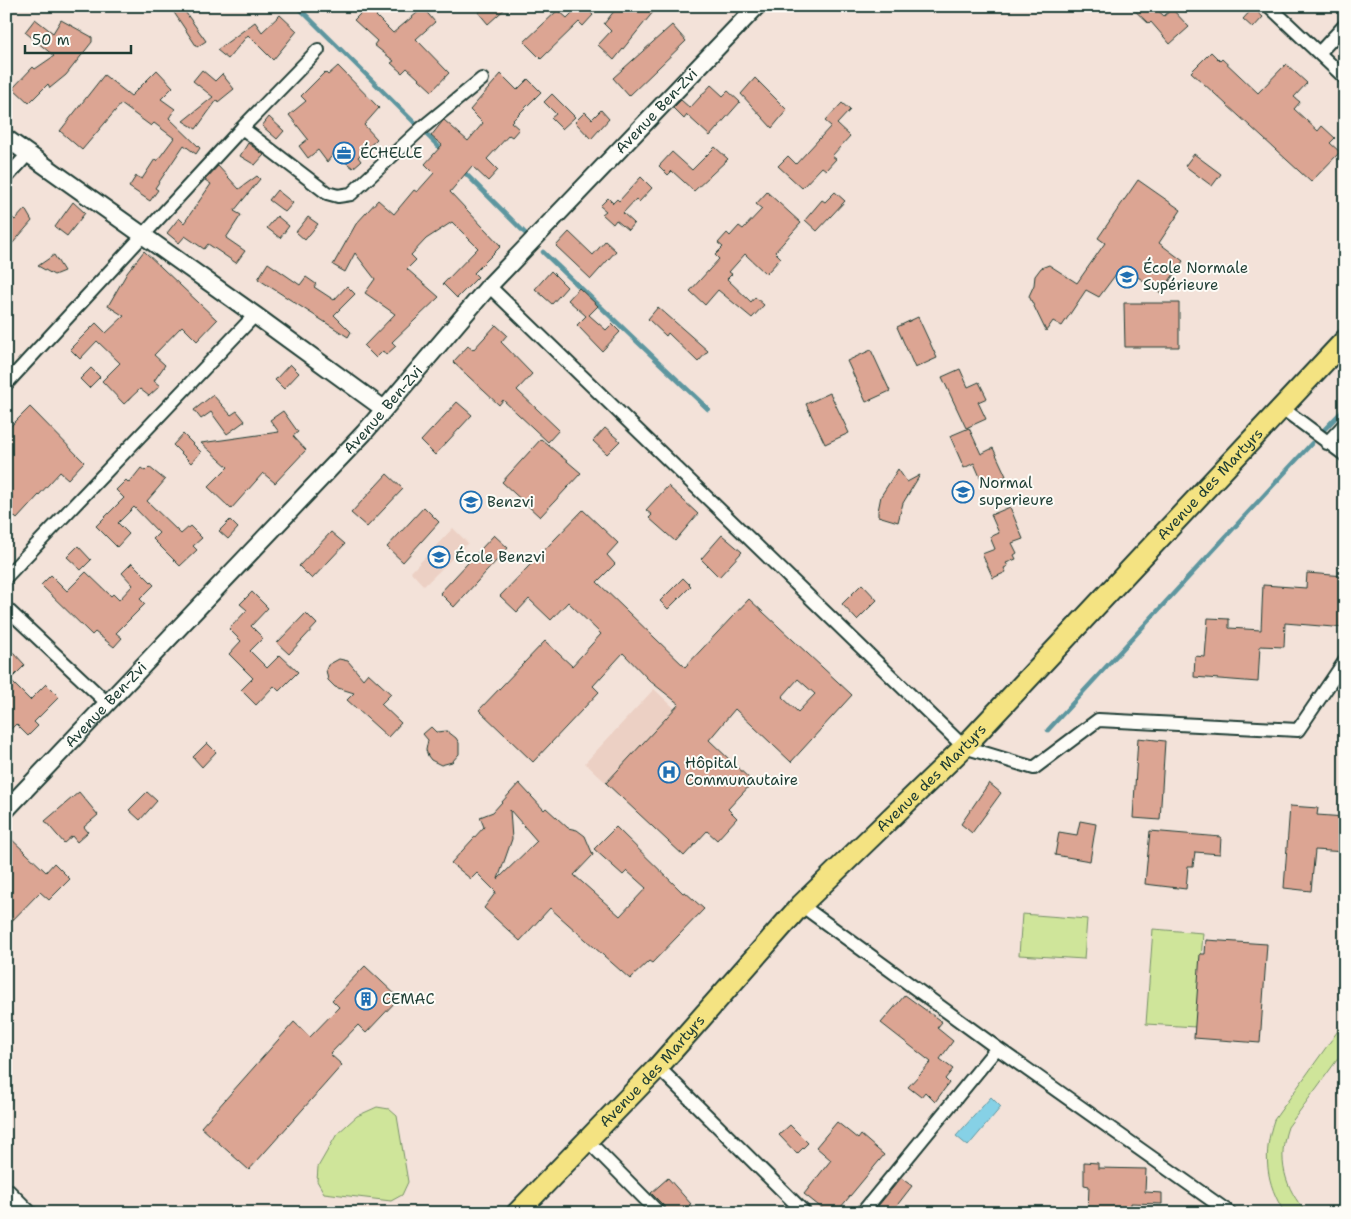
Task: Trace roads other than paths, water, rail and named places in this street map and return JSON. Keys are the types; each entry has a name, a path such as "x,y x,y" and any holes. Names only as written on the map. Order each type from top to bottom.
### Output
{"main road":[{"name":"Avenue des Martyrs","path":"517,1213 658,1067 801,905 964,747 1345,340"}],"street":[{"name":"Avenue Ben-Zvi","path":"6,810 384,409 489,286 757,6"},
{"path":"1269,6 1345,78"},
{"path":"1319,53 1345,25"},
{"path":"6,384 242,128 318,50"},
{"path":"242,128 327,193 338,196 351,194 422,128 482,78"},
{"path":"6,138 144,234 384,409"},
{"path":"6,178 28,154"},
{"path":"489,286 964,747 1034,768 1098,720 1298,730 1345,661"},
{"path":"6,578 256,315"},
{"path":"1282,408 1345,455"},
{"path":"1327,442 1345,424"},
{"path":"6,608 106,702"},
{"path":"801,905 997,1048 1230,1213"},
{"path":"862,1213 997,1048"},
{"path":"658,1067 805,1213"},
{"path":"588,1141 659,1213"},
{"path":"6,1191 28,1213"}],"water":[{"path":"991,1097 1001,1107 968,1146 956,1136"}],"waterway":[{"path":"297,6 444,152"},
{"path":"462,170 530,238"},
{"path":"543,252 708,409"},
{"path":"1321,433 1345,408"},
{"path":"1048,730 1312,443"}],"place":[{"name":"ÉCHELLE","path":"344,153"},
{"name":"École Normale Supérieure","path":"1127,277"},
{"name":"Normal superieure","path":"963,492"},
{"name":"Benzvi","path":"471,502"},
{"name":"École Benzvi","path":"439,557"},
{"name":"Hôpital Communautaire","path":"669,772"},
{"name":"CEMAC","path":"366,999"}]}
